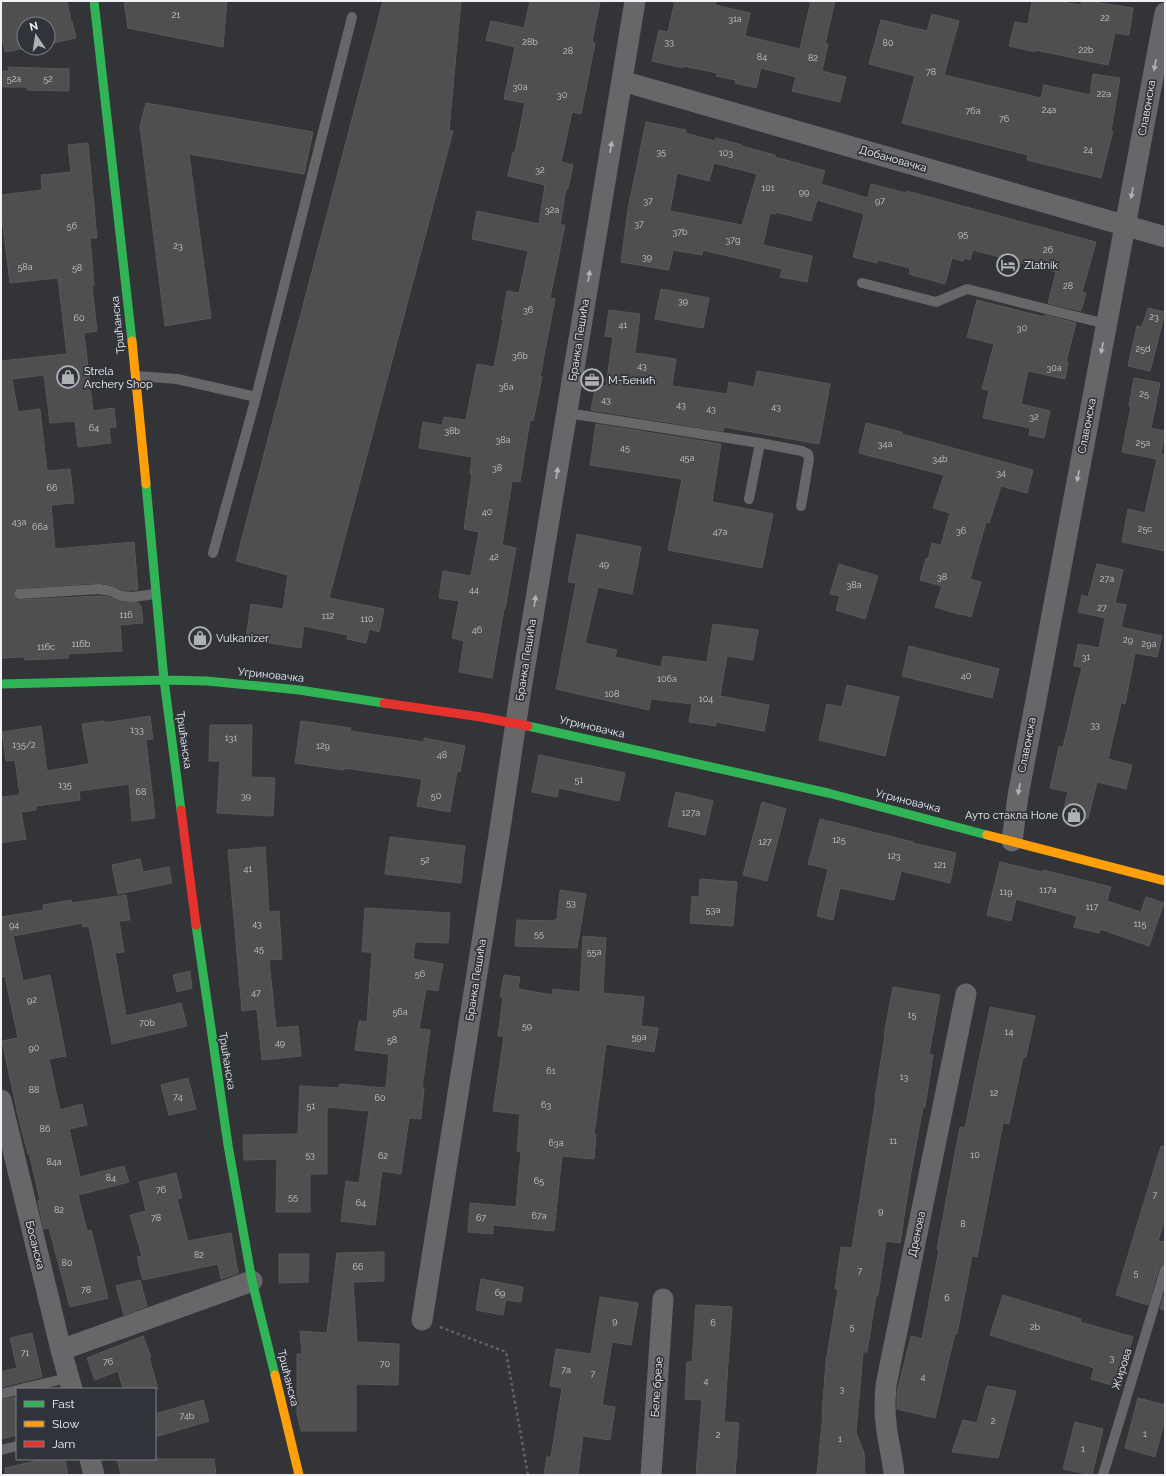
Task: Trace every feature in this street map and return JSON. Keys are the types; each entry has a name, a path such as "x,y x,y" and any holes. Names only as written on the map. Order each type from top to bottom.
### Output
{"street":[{"name":"Тршћанска","path":"94,1 136,376 164,680 207,1008 236,1195 252,1282 299,1475"},
{"name":"Бранка Пешића","path":"422,1320 516,723 635,1"},
{"name":"Славонска","path":"1012,841 1018,796 1165,13"},
{"name":"Добановачка","path":"622,82 1165,237"},
{"name":"Угриновачка","path":"1,684 164,680 231,683 299,690 516,723 828,793 1165,880"},
{"name":"Дренова","path":"894,1475 886,1423 886,1385 966,994"},
{"name":"Босанска","path":"1,1100 70,1383"},
{"path":"61,1350 252,1282"},
{"name":"Беле брезе","path":"651,1475 662,1299"},
{"path":"90,1460 94,1475"}],"lane":[{"path":"213,553 256,397 352,17"},
{"path":"862,283 936,302 967,289 1106,324"},
{"path":"136,376 177,379 256,397"},
{"path":"567,413 802,451 808,454 809,459 800,506"},
{"path":"749,499 760,443"},
{"path":"19,594 99,589 111,591 121,596 133,597 156,594"},
{"name":"Жирова","path":"1103,1475 1165,1270"},
{"path":"28,1388 70,1383"},
{"path":"1,1394 16,1390"},
{"path":"1,1450 16,1446"}],"path":[{"path":"422,1320 506,1352 528,1475"}],"building":[{"path":"1,1 67,1 76,38 56,42 56,16 16,16 16,50 5,52 1,32"},
{"path":"124,1 227,1 223,47 128,28"},
{"path":"383,1 461,1 449,130 453,131 329,598 384,609 379,632 369,629 366,643 347,639 348,635 304,626 301,648 246,639 251,604 283,609 288,575 236,561"},
{"path":"530,1 600,1 592,42 595,43 581,114 572,112 561,162 573,165 568,189 566,189 560,225 565,225 550,298 555,299 533,421 530,420 520,482 512,481 502,545 516,548 492,678 459,672 464,641 452,638 459,601 439,598 443,571 471,576 479,532 464,529 472,474 470,473 472,457 419,448 423,422 442,425 444,417 466,420 477,364 494,367 507,291 519,293 528,251 472,239 477,211 539,224 545,185 508,176 513,152 515,152 525,103 504,99 515,47 486,40 491,21 524,28"},
{"path":"675,1 716,1 715,5 750,13 745,36 800,49 811,1 835,1 825,44 828,44 822,71 846,77 840,102 792,91 796,77 761,68 756,88 735,83 736,80 716,76 717,73 683,66 683,68 652,61 659,30 668,32"},
{"path":"1032,1 1055,1 1081,5 1082,1 1087,1 1133,8 1129,35 1115,33 1108,65 1009,46 1015,22 1028,24"},
{"path":"932,14 959,21 944,75 1041,98 1044,85 1090,95 1093,74 1120,78 1111,131 1113,131 1101,178 1027,160 1028,155 902,123 915,76 869,64 881,20 927,31"},
{"path":"8,67 69,69 69,91 27,90 27,87 3,87 3,71 9,71"},
{"path":"146,103 313,132 304,174 189,154 211,318 165,326 140,126"},
{"path":"646,122 686,130 685,133 715,141 716,138 742,145 741,146 775,155 775,157 825,171 821,184 868,198 871,184 906,193 907,191 1096,242 1082,292 1086,293 1081,311 1048,303 1056,272 973,250 970,260 964,258 963,261 952,258 945,284 909,274 910,268 878,260 877,263 853,257 864,214 817,200 811,221 776,212 776,214 770,213 763,245 812,256 807,282 780,277 782,269 703,250 702,255 673,250 669,270 621,262 628,209","holes":["714,163 757,174 742,225 670,211 677,173 709,181"]},
{"path":"88,143 97,238 90,238 94,286 92,286 97,331 84,333 93,411 114,408 116,427 109,428 111,443 78,447 75,421 50,423 44,375 12,379 18,412 40,409 47,471 70,469 74,503 51,505 55,549 134,542 138,590 123,590 112,585 99,583 19,588 13,591 13,595 16,600 99,596 109,597 120,602 139,603 139,606 141,606 143,623 120,625 122,651 68,654 68,658 25,660 24,657 1,658 1,361 67,354 58,278 10,283 1,210 1,195 42,190 41,175 71,172 68,145"},
{"path":"661,289 709,298 703,328 655,319"},
{"path":"977,300 1044,317 1045,315 1076,323 1066,362 1068,362 1065,379 1028,371 1021,404 1050,411 1044,438 1029,435 1030,428 983,418 989,390 982,389 994,344 967,337"},
{"path":"1148,308 1165,312 1150,371 1128,366 1137,326 1142,327"},
{"path":"609,310 640,314 635,353 676,359 672,386 727,394 729,382 754,387 757,371 830,384 819,444 724,427 723,431 591,410 596,384 606,386 613,337 605,336"},
{"path":"1134,378 1160,383 1151,428 1165,431 1161,454 1165,455 1165,551 1122,542 1128,509 1145,513 1157,459 1122,452 1131,407 1129,406"},
{"path":"866,423 1033,470 1027,493 1001,486 989,523 986,522 970,579 981,582 971,617 935,607 942,586 920,580 932,543 941,545 950,513 933,508 944,475 859,453"},
{"path":"596,424 721,444 712,502 773,514 762,568 668,550 682,479 590,465"},
{"path":"577,534 641,547 632,594 598,587 585,643 617,650 615,657 661,667 663,656 707,662 713,624 758,630 753,660 727,656 720,696 769,705 764,731 716,722 716,726 689,722 692,704 651,699 649,710 556,689 576,583 568,582"},
{"path":"839,564 878,576 865,619 836,610 840,596 830,594"},
{"path":"1097,564 1123,570 1115,603 1126,605 1121,627 1162,636 1157,657 1135,653 1125,704 1121,703 1108,759 1132,765 1126,789 1097,782 1088,819 1063,813 1068,792 1050,788 1059,747 1063,747 1082,667 1074,666 1078,644 1099,648 1105,618 1078,612 1082,595 1088,597"},
{"path":"909,646 999,669 992,698 902,676"},
{"path":"847,685 899,697 885,756 819,740 827,704 842,707"},
{"path":"150,716 153,739 146,740 155,818 132,821 129,784 79,791 80,800 36,806 36,810 21,812 26,839 1,843 1,797 20,795 15,760 6,761 2,732 41,726 47,771 89,764 82,724 104,721 104,723"},
{"path":"301,721 351,728 350,731 424,742 424,738 465,746 460,772 457,771 450,812 417,806 422,779 295,763"},
{"path":"210,725 252,725 251,777 275,778 273,816 217,813 220,761 209,761"},
{"path":"539,755 625,773 619,801 559,788 557,797 532,792"},
{"path":"676,792 713,801 705,835 668,826"},
{"path":"762,802 786,809 767,881 743,875"},
{"path":"820,819 956,853 950,883 901,871 894,900 840,888 833,920 817,916 828,869 808,864"},
{"path":"390,837 465,846 461,883 385,874"},
{"path":"265,847 269,912 279,911 282,959 269,960 276,1028 298,1026 301,1056 262,1060 257,1009 242,1011 228,850"},
{"path":"140,859 143,872 169,867 172,883 118,894 112,865"},
{"path":"1000,862 1042,872 1043,870 1111,887 1107,901 1141,912 1146,897 1164,903 1149,946 1100,929 1099,933 1074,927 1077,916 1016,899 1011,921 987,915"},
{"path":"700,879 737,882 733,926 690,923 692,896 699,897"},
{"path":"560,890 586,894 577,948 515,946 517,920 557,920"},
{"path":"126,895 130,920 119,921 124,952 115,953 126,1016 181,1003 187,1026 112,1044 89,926 83,927 82,923 13,936 23,981 50,975 66,1056 49,1059 60,1110 82,1104 87,1125 69,1129 80,1177 124,1166 129,1182 78,1195 87,1231 91,1230 108,1298 70,1307 49,1228 44,1229 38,1201 40,1200 29,1153 28,1154 19,1120 2,1041 18,1038 5,976 1,977 1,917 44,910 43,905 71,900 72,903"},
{"path":"365,908 450,913 448,943 415,942 413,959 443,964 438,991 426,989 419,1029 430,1030 422,1088 424,1088 421,1119 409,1118 401,1174 382,1171 375,1225 341,1221 346,1181 359,1183 369,1111 327,1107 327,1174 310,1174 310,1212 276,1212 277,1159 244,1160 243,1135 298,1134 300,1086 339,1088 340,1084 386,1088 389,1054 355,1050 359,1021 367,1022 372,952 362,952"},
{"path":"583,936 606,938 603,993 644,997 641,1026 658,1028 654,1052 606,1044 594,1135 596,1135 594,1159 562,1156 554,1231 493,1225 493,1234 468,1232 470,1203 516,1207 521,1152 517,1151 520,1114 493,1111 504,1036 498,1036 503,998 500,997 504,975 520,977 518,989 552,995 553,989 580,992"},
{"path":"190,971 192,988 177,992 173,975"},
{"path":"893,987 940,995 929,1054 933,1055 925,1107 923,1107 911,1172 900,1243 886,1241 878,1295 876,1295 867,1352 863,1352 856,1432 864,1453 865,1475 817,1475 826,1362 838,1289 835,1289 841,1247 852,1248 876,1099 884,1035"},
{"path":"990,1007 1035,1016 1026,1057 1023,1057 1009,1124 1003,1123 977,1257 972,1256 957,1334 955,1333 935,1418 897,1409 897,1392 911,1336 922,1339 960,1127 965,1128"},
{"path":"188,1078 196,1109 169,1115 161,1085"},
{"path":"1161,1146 1165,1146 1165,1218 1158,1241 1165,1242 1165,1264 1161,1265 1159,1268 1148,1305 1116,1295"},
{"path":"176,1173 182,1198 177,1199 188,1241 231,1233 238,1273 221,1279 218,1264 143,1280 137,1257 142,1256 130,1215 146,1211 139,1182"},
{"path":"384,1252 384,1281 353,1282 357,1342 399,1344 398,1385 356,1384 356,1431 301,1431 297,1414 297,1354 302,1354 300,1331 327,1333 337,1253"},
{"path":"279,1254 309,1254 308,1282 279,1283"},
{"path":"481,1279 523,1287 521,1302 506,1300 503,1315 476,1310"},
{"path":"140,1280 147,1306 124,1315 116,1286"},
{"path":"1165,1292 1165,1310 1160,1309"},
{"path":"1003,1295 1081,1319 1080,1322 1133,1337 1118,1387 1091,1379 1094,1368 990,1335"},
{"path":"600,1297 638,1303 631,1345 612,1342 602,1405 615,1407 610,1440 583,1436 578,1475 544,1475 547,1457 551,1457 562,1388 550,1386 556,1349 591,1354"},
{"path":"696,1305 732,1307 724,1422 739,1423 735,1475 696,1475 702,1400 685,1399 687,1362 692,1362"},
{"path":"32,1333 42,1377 1,1387 1,1372 17,1368 10,1338"},
{"path":"143,1336 151,1357 149,1357 158,1389 123,1388 118,1371 95,1380 87,1358"},
{"path":"987,1386 1016,1391 998,1458 952,1452 963,1420 977,1423"},
{"path":"16,1397 16,1435 1,1439 1,1400"},
{"path":"1138,1398 1165,1405 1165,1419 1155,1457 1125,1448"},
{"path":"203,1400 209,1421 156,1437 156,1414"},
{"path":"1075,1422 1103,1429 1092,1475 1063,1469"},
{"path":"214,1459 216,1475 121,1475 117,1460"},
{"path":"41,1460 65,1460 68,1475 6,1475 5,1468"}],"traffic: fast":[{"path":"94,1 132,341"},
{"path":"146,484 164,680 181,810"},
{"path":"1,684 164,680 207,681 299,690 384,703"},
{"path":"528,726 828,793 987,835"},
{"path":"196,925 228,1145 252,1281 275,1375"}],"traffic: slow":[{"path":"132,341 146,484"},
{"path":"987,835 1165,881"},
{"path":"275,1375 299,1475"}],"traffic: jam":[{"path":"384,703 481,717 528,726"},
{"path":"181,810 196,925"}],"place":[{"name":"Zlatnik","path":"1008,265"},
{"name":"Strela Archery Shop","path":"68,377"},
{"name":"М-Ђенић","path":"592,380"},
{"name":"Vulkanizer","path":"200,638"},
{"name":"Ауто стакла Ноле","path":"1074,815"}]}
